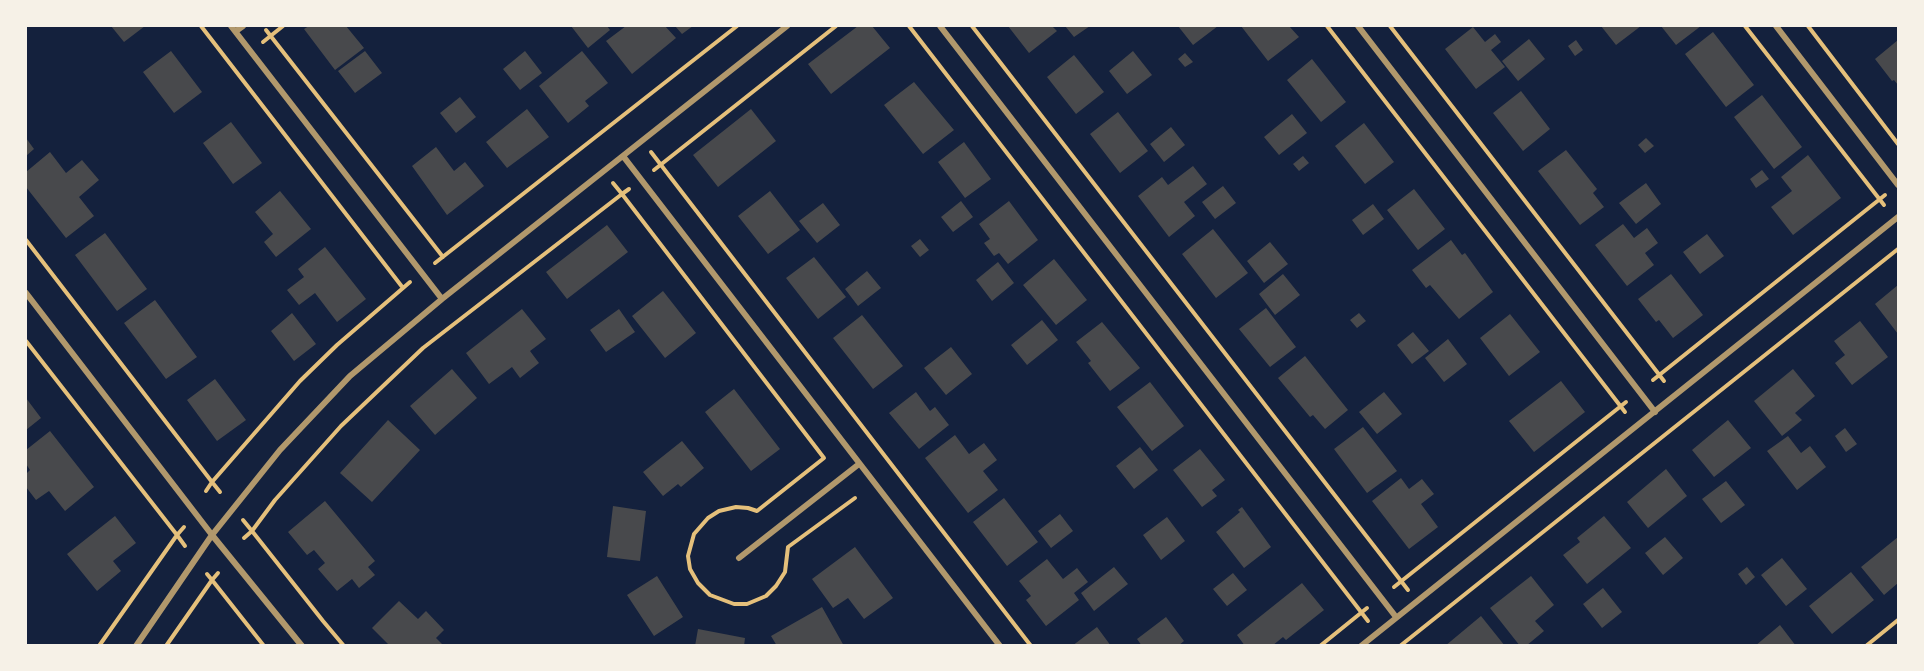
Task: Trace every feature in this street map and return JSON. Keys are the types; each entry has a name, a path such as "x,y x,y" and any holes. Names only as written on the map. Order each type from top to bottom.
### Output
{"street":[{"path":"243,26 234,28 442,298"},
{"path":"136,645 212,535 280,450 343,384 442,298 787,26"},
{"path":"940,26 1396,617"},
{"path":"1358,26 1655,412"},
{"path":"1776,26 1899,185"},
{"path":"623,156 1000,645"},
{"path":"1361,645 1899,217"},
{"path":"26,293 212,535 302,645"},
{"path":"739,558 860,464"}],"path":[{"path":"201,26 403,288"},
{"path":"251,51 283,26"},
{"path":"435,263 737,26"},
{"path":"654,170 836,26"},
{"path":"909,26 1377,633"},
{"path":"972,26 1400,582 1417,601"},
{"path":"1327,26 1625,412"},
{"path":"1390,26 1664,381"},
{"path":"1745,26 1884,206"},
{"path":"1808,26 1899,144"},
{"path":"266,30 443,257"},
{"path":"642,141 1031,645"},
{"path":"603,171 824,458 757,511 736,507 719,511 708,518 694,534 688,556 690,569 698,584 710,595 734,604 747,604 766,596 785,572 788,548 855,498"},
{"path":"244,538 341,426 423,348 628,189"},
{"path":"1653,380 1885,195"},
{"path":"26,240 220,492"},
{"path":"1400,645 1899,249"},
{"path":"206,491 300,381 337,345 410,282"},
{"path":"26,341 185,546"},
{"path":"1394,587 1626,402"},
{"path":"243,519 344,645"},
{"path":"99,645 184,527"},
{"path":"166,645 218,573"},
{"path":"207,574 264,645"},
{"path":"1320,645 1367,608"},
{"path":"1866,645 1899,620"}],"building":[{"path":"111,26 145,26 124,42"},
{"path":"309,26 346,26 364,48 335,70 304,29"},
{"path":"571,26 607,26 610,30 588,48"},
{"path":"626,26 665,26 676,38 632,74 606,41"},
{"path":"675,26 693,26 682,34"},
{"path":"858,26 872,26 890,48 831,94 808,64"},
{"path":"1008,26 1052,26 1057,31 1029,53"},
{"path":"1065,26 1090,26 1074,37"},
{"path":"1178,26 1218,26 1193,45"},
{"path":"1241,26 1289,26 1299,37 1268,61"},
{"path":"1601,26 1641,26 1616,45"},
{"path":"1661,26 1701,26 1676,45"},
{"path":"1473,27 1485,42 1495,34 1501,42 1491,50 1505,67 1476,89 1445,49"},
{"path":"1713,32 1754,85 1726,107 1685,54"},
{"path":"1529,39 1545,59 1518,81 1502,61"},
{"path":"1576,40 1583,50 1575,56 1568,46"},
{"path":"1898,40 1898,85 1894,80 1892,81 1875,59"},
{"path":"171,51 202,92 174,113 143,72"},
{"path":"365,51 382,73 355,93 338,71"},
{"path":"525,51 542,73 520,90 503,69"},
{"path":"582,51 608,83 585,101 589,106 568,123 539,86"},
{"path":"1133,51 1152,75 1127,94 1109,71"},
{"path":"1185,53 1193,62 1185,67 1178,59"},
{"path":"1074,55 1104,92 1076,114 1047,77"},
{"path":"1312,59 1346,102 1321,122 1287,80"},
{"path":"914,82 954,130 923,154 884,105"},
{"path":"1521,91 1550,129 1523,151 1493,113"},
{"path":"1762,95 1802,147 1774,169 1734,117"},
{"path":"460,97 476,117 456,133 440,113"},
{"path":"527,109 549,137 507,168 486,142"},
{"path":"751,109 776,141 718,187 693,155"},
{"path":"1118,112 1148,151 1120,173 1090,134"},
{"path":"1292,114 1307,133 1279,155 1264,137"},
{"path":"231,122 262,163 233,184 203,143"},
{"path":"1364,123 1394,162 1365,184 1335,146"},
{"path":"1171,127 1185,145 1164,162 1150,144"},
{"path":"26,138 34,149 26,156"},
{"path":"1646,138 1654,146 1645,153 1638,145"},
{"path":"964,142 991,179 965,198 938,162"},
{"path":"436,147 454,171 465,162 484,186 447,215 412,166"},
{"path":"1566,150 1597,189 1593,193 1604,207 1580,225 1538,171"},
{"path":"50,152 66,173 82,160 99,180 79,197 94,216 66,238 26,187 26,172"},
{"path":"1808,155 1841,198 1793,235 1771,207 1792,191 1781,177"},
{"path":"1303,156 1309,163 1299,171 1293,164"},
{"path":"1193,166 1207,184 1184,202 1195,216 1169,237 1138,196 1162,177 1168,185"},
{"path":"1762,170 1769,179 1756,188 1750,179"},
{"path":"1646,183 1661,204 1636,224 1619,203"},
{"path":"1223,186 1236,203 1215,219 1202,202"},
{"path":"1414,189 1445,229 1418,250 1387,210"},
{"path":"280,191 311,229 276,257 264,242 273,234 255,212"},
{"path":"770,191 800,230 768,254 738,216"},
{"path":"961,201 973,217 953,232 941,217"},
{"path":"1009,201 1038,240 1008,264 999,253 994,256 984,243 990,239 979,224"},
{"path":"823,203 840,225 817,243 799,221"},
{"path":"1373,204 1384,219 1363,235 1352,220"},
{"path":"1623,224 1634,238 1647,228 1658,243 1645,253 1654,265 1627,286 1595,245"},
{"path":"607,225 628,252 567,299 546,272"},
{"path":"1213,229 1248,273 1216,298 1182,254"},
{"path":"105,233 147,289 117,311 75,255"},
{"path":"1707,234 1724,256 1700,274 1683,252"},
{"path":"920,239 929,250 920,257 911,246"},
{"path":"1451,240 1462,255 1465,253 1493,292 1459,319 1430,285 1426,288 1412,270"},
{"path":"1270,242 1288,264 1264,283 1247,261"},
{"path":"325,247 366,299 337,322 315,293 299,305 287,290 304,277 298,269"},
{"path":"814,257 846,297 818,319 786,278"},
{"path":"1054,259 1087,300 1056,325 1023,285"},
{"path":"998,262 1014,283 992,301 976,280"},
{"path":"867,271 881,288 858,306 845,289"},
{"path":"1283,274 1300,295 1275,315 1259,294"},
{"path":"1671,274 1703,315 1673,338 1659,320 1656,322 1638,299"},
{"path":"1898,285 1898,334 1875,304"},
{"path":"663,291 696,333 665,358 632,316"},
{"path":"155,300 197,357 166,379 124,323"},
{"path":"1266,308 1296,347 1270,367 1239,329"},
{"path":"522,309 546,339 530,351 539,363 520,378 512,367 489,384 466,353"},
{"path":"619,309 635,332 606,352 590,330"},
{"path":"292,313 316,344 294,361 271,331"},
{"path":"1359,313 1366,321 1357,328 1350,320"},
{"path":"1510,314 1540,352 1509,376 1480,338"},
{"path":"862,315 903,366 873,389 833,338"},
{"path":"1042,320 1058,340 1027,365 1011,345"},
{"path":"1860,321 1888,357 1852,385 1835,363 1845,355 1834,341"},
{"path":"1102,322 1140,368 1110,391 1088,363 1091,361 1076,342"},
{"path":"1413,332 1429,351 1412,364 1397,345"},
{"path":"1448,339 1467,364 1444,382 1425,358"},
{"path":"951,347 972,374 946,395 924,368"},
{"path":"1305,356 1348,410 1325,429 1313,415 1310,417 1278,378"},
{"path":"452,369 477,398 435,435 410,406"},
{"path":"1793,369 1815,396 1795,413 1802,420 1782,436 1754,401"},
{"path":"215,379 246,420 217,441 187,400"},
{"path":"1561,381 1585,412 1534,452 1509,421"},
{"path":"1150,382 1184,426 1152,451 1117,407"},
{"path":"734,389 780,449 751,471 705,412"},
{"path":"916,392 930,411 935,407 949,425 919,449 889,413"},
{"path":"1384,392 1402,414 1377,434 1359,412"},
{"path":"26,398 41,418 26,430"},
{"path":"388,420 420,450 372,502 340,473"},
{"path":"1728,420 1751,448 1714,477 1692,450"},
{"path":"1363,427 1397,471 1367,493 1334,449"},
{"path":"1845,428 1857,444 1846,452 1835,436"},
{"path":"50,431 94,487 65,511 49,491 36,500 26,487 26,474 30,470 26,464 26,450"},
{"path":"955,435 969,454 984,443 997,460 983,471 998,490 968,513 925,458"},
{"path":"1788,436 1801,453 1810,446 1826,467 1797,490 1767,451"},
{"path":"682,441 704,468 681,487 678,484 663,496 643,472"},
{"path":"1140,447 1158,470 1134,489 1116,466"},
{"path":"1200,449 1225,480 1212,490 1217,496 1202,507 1173,470"},
{"path":"1666,469 1687,496 1648,528 1627,502"},
{"path":"1401,478 1409,489 1422,479 1434,494 1421,504 1438,527 1409,549 1372,501"},
{"path":"1726,481 1745,505 1721,523 1702,499"},
{"path":"1004,498 1038,542 1007,566 973,522"},
{"path":"325,501 375,561 368,567 375,575 359,588 352,579 337,591 318,569 325,563 314,550 307,555 288,532"},
{"path":"613,506 646,511 640,561 607,557"},
{"path":"1242,507 1271,547 1244,568 1216,532 1240,512 1238,510"},
{"path":"1060,514 1073,531 1051,548 1038,531"},
{"path":"115,516 136,543 113,561 121,571 97,591 67,554"},
{"path":"1604,516 1631,548 1587,584 1563,555 1580,542 1577,538"},
{"path":"1167,517 1185,541 1161,560 1143,535"},
{"path":"1665,537 1683,558 1663,575 1645,553"},
{"path":"1898,537 1898,583 1884,595 1861,567"},
{"path":"855,547 893,598 864,619 848,598 833,608 812,579"},
{"path":"1782,558 1807,589 1786,606 1761,575"},
{"path":"1047,559 1063,579 1077,568 1088,582 1074,593 1079,600 1046,626 1026,600 1031,596 1019,581"},
{"path":"1114,567 1128,584 1094,611 1081,593"},
{"path":"1747,567 1755,577 1746,585 1738,574"},
{"path":"1851,572 1874,600 1832,634 1809,606"},
{"path":"1233,573 1247,590 1227,606 1213,589"},
{"path":"657,576 683,617 654,636 627,595"},
{"path":"1531,576 1554,605 1535,621 1544,631 1526,646 1520,646 1490,608"},
{"path":"1302,583 1324,610 1286,640 1283,637 1272,646 1245,646 1237,635"},
{"path":"1603,588 1622,612 1602,628 1583,604"},
{"path":"399,601 418,619 426,611 444,630 436,638 444,646 390,646 372,628"},
{"path":"822,607 844,646 777,646 771,636"},
{"path":"1481,616 1505,646 1445,646"},
{"path":"1166,617 1184,641 1178,646 1142,646 1137,639"},
{"path":"1780,625 1796,646 1755,646"},
{"path":"1097,627 1111,646 1072,646"},
{"path":"698,629 745,638 744,646 695,646"}]}
